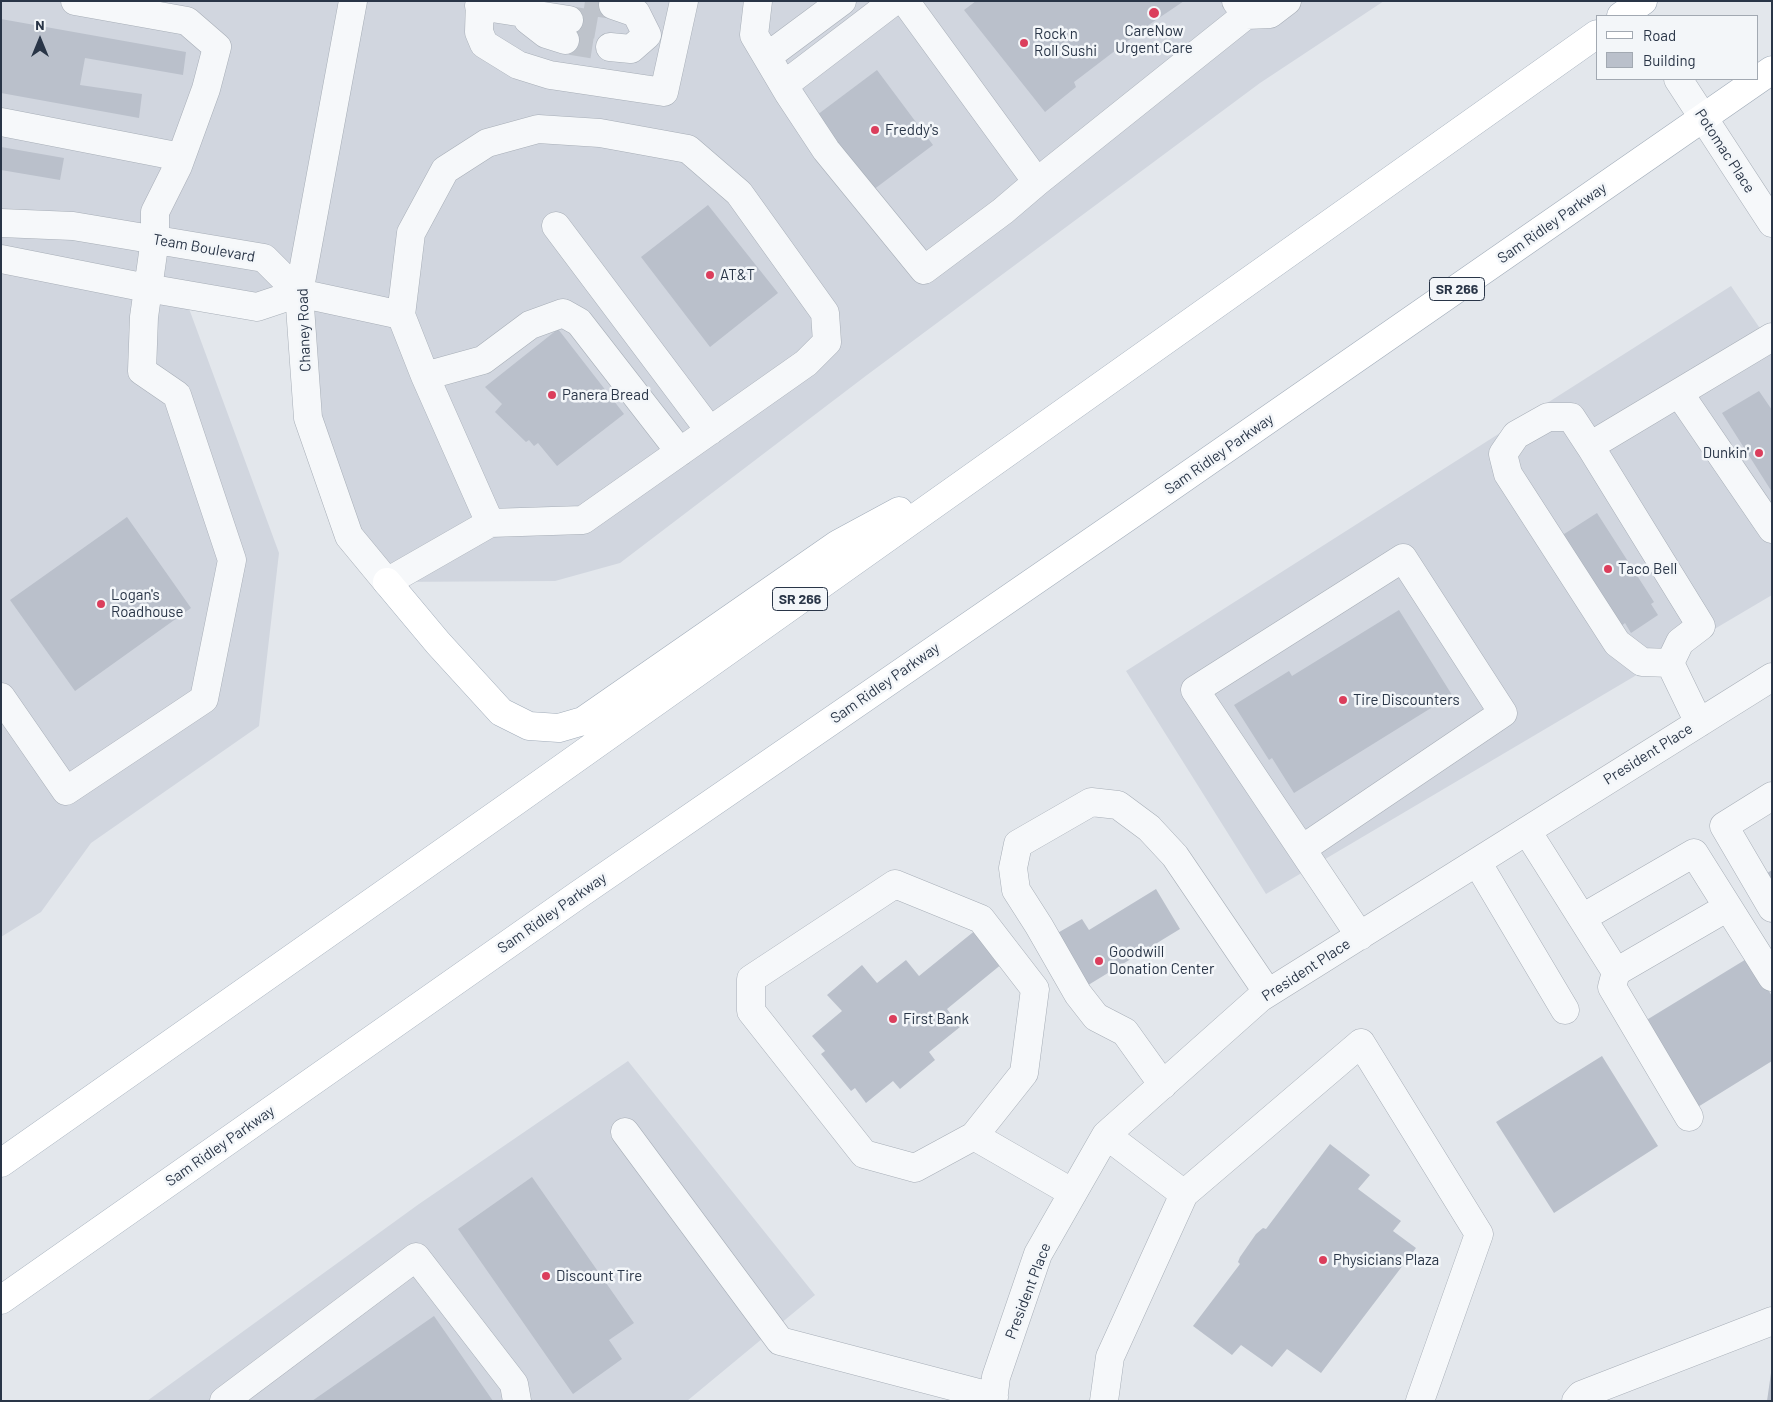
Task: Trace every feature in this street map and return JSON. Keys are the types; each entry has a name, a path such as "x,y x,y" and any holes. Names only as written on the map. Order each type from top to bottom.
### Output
{"main road":[{"name":"SR 266","path":"1,1163 1596,35"},
{"name":"Sam Ridley Parkway","path":"1758,80 1772,70"},
{"name":"Sam Ridley Parkway","path":"1,1300 578,895 1758,80"},
{"path":"388,582 438,643 501,712 529,726 559,728 582,721 838,544 1012,449"}],"street":[{"path":"1,697 66,791 204,699 232,560 176,396 142,372 144,317 155,239 155,212 181,157 206,89 217,47 187,21 75,1"},
{"name":"Chaney Road","path":"352,1 300,293 308,418 349,536 388,582"},
{"path":"562,21 479,4 479,32 484,44 518,65 550,75 664,92 684,1"},
{"path":"758,1 754,35 784,85 826,150 924,270 1003,211 1241,8 1270,14 1287,1"},
{"path":"768,56 842,1"},
{"path":"784,85 894,1"},
{"path":"905,1 1037,182"},
{"path":"517,12 546,34 562,21"},
{"path":"611,26 676,40"},
{"name":"Potomac Place","path":"1679,80 1772,223"},
{"path":"1,122 181,157"},
{"path":"388,582 490,523 583,520 806,363 827,342 825,313 739,193 688,149 600,133 538,129 487,143 445,170 411,233 401,314 425,376 490,523"},
{"path":"1,212 73,226"},
{"name":"Team Boulevard","path":"1,223 73,226 264,258 300,293"},
{"path":"556,226 710,431"},
{"path":"1,259 147,288 257,307 300,293 401,314"},
{"path":"425,376 483,360 530,325 562,313 579,322 680,452"},
{"path":"1590,446 1679,393 1768,349"},
{"path":"1679,393 1772,529"},
{"path":"1548,417 1571,417 1701,626 1680,642 1670,663 1642,662 1617,643 1508,474 1503,454 1516,435 1548,417"},
{"path":"1302,849 1503,713 1403,558 1195,690 1360,936"},
{"path":"1670,663 1699,722"},
{"name":"President Place","path":"993,1399 996,1377 1038,1254 1106,1135 1260,998 1772,677"},
{"path":"1772,796 1724,826 1772,908"},
{"path":"1163,1085 1125,1032 1096,1017 1078,994 1016,890 1014,868 1018,844 1091,802 1118,805 1149,828 1174,856 1268,993"},
{"path":"1526,831 1616,972"},
{"path":"1582,918 1694,853 1772,977"},
{"path":"1477,862 1565,1010"},
{"path":"895,884 981,919 1035,989 1024,1073 974,1136 916,1168 864,1154 751,1011 751,979 895,884"},
{"path":"1689,1117 1612,987 1616,972 1728,907"},
{"path":"1104,1401 1110,1356 1184,1194 1361,1044 1479,1234 1420,1401"},
{"path":"625,1132 780,1341 993,1399"},
{"path":"1106,1135 1184,1194"},
{"path":"974,1136 1073,1193"},
{"path":"224,1401 416,1257 514,1384 518,1401"},
{"path":"1576,1401 1580,1395 1772,1321"}],"shaded area":[{"path":"1,1 1384,1 1260,83 867,375 620,563 555,581 387,582 349,536 308,418 299,294 184,295 279,553 259,726 91,843 41,912 1,937"},
{"path":"1731,286 1772,346 1772,595 1266,894 1126,671"},
{"path":"628,1061 815,1295 687,1401 147,1401 419,1204"}],"building":[{"path":"976,1 1184,1 1150,24 1074,82 1076,87 1045,112 964,10"},
{"path":"1,19 186,52 183,75 85,58 80,85 142,94 139,118 1,93"},
{"name":"Freddy's","path":"877,70 933,145 873,190 817,115"},
{"path":"1,147 64,158 60,180 1,170"},
{"name":"AT&T","path":"708,205 778,293 710,347 641,257"},
{"name":"Panera Bread","path":"558,329 624,414 557,466 538,443 534,446 529,440 526,442 495,412 502,404 485,387"},
{"name":"Dunkin'","path":"1759,391 1772,410 1772,492 1722,413"},
{"name":"Taco Bell","path":"1597,513 1654,602 1651,604 1658,615 1631,633 1625,623 1620,627 1561,536"},
{"name":"Logan's Roadhouse","path":"127,517 191,608 75,691 10,600"},
{"name":"Tire Discounters","path":"1399,610 1452,695 1294,793 1272,758 1269,760 1234,705 1289,671 1292,676"},
{"path":"1772,870 1772,894 1761,877"},
{"name":"Goodwill Donation Center","path":"1156,889 1180,929 1085,987 1054,935 1082,919 1089,930"},
{"name":"First Bank","path":"977,929 1003,963 947,1009 960,1027 929,1052 935,1060 900,1089 893,1081 866,1103 855,1088 851,1091 821,1054 825,1051 812,1036 842,1011 827,995 862,965 877,983 906,960 919,976"},
{"path":"1748,958 1772,996 1772,1061 1693,1110 1640,1024"},
{"path":"1602,1056 1658,1146 1554,1213 1496,1122"},
{"name":"Physicians Plaza","path":"1330,1144 1370,1175 1358,1189 1401,1221 1393,1231 1416,1248 1321,1373 1287,1349 1272,1367 1241,1345 1232,1355 1193,1326 1240,1264 1238,1262 1240,1257 1256,1234 1263,1228 1266,1229"},
{"name":"Discount Tire","path":"532,1177 634,1323 609,1340 622,1359 573,1394 458,1229"},
{"path":"434,1316 493,1401 312,1401"},
{"path":"1771,1373 1772,1401 1767,1401"}],"tunnel":[{"path":"585,1 613,5"},
{"path":"569,20 609,27"},
{"path":"565,40 610,47"}],"place":[{"name":"CareNow Urgent Care","path":"1154,13"},
{"name":"Rock n Roll Sushi","path":"1024,43"},
{"name":"Freddy's","path":"875,130"},
{"name":"AT&T","path":"710,275"},
{"name":"Panera Bread","path":"552,395"},
{"name":"Dunkin'","path":"1759,453"},
{"name":"Taco Bell","path":"1608,569"},
{"name":"Logan's Roadhouse","path":"101,604"},
{"name":"Tire Discounters","path":"1343,700"},
{"name":"Goodwill Donation Center","path":"1099,961"},
{"name":"First Bank","path":"893,1019"},
{"name":"Physicians Plaza","path":"1323,1260"},
{"name":"Discount Tire","path":"546,1276"}]}
